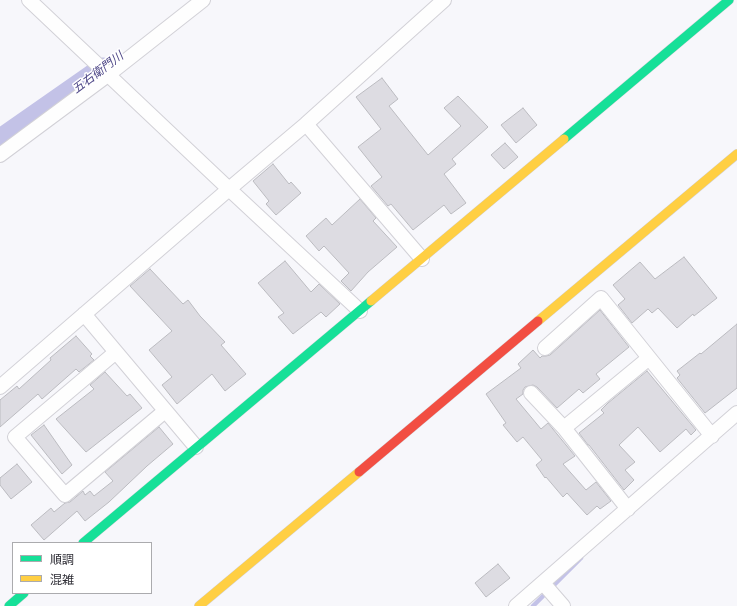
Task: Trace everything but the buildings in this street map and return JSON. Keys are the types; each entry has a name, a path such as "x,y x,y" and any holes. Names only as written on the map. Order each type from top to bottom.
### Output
{"street":[{"path":"29,0 360,311"},
{"path":"0,155 109,74 203,0"},
{"path":"0,387 306,124 444,0"},
{"path":"84,542 729,0"},
{"path":"306,124 422,258"},
{"path":"198,606 737,154"},
{"path":"545,348 601,298 712,436"},
{"path":"84,314 196,447"},
{"path":"116,352 15,437 65,494 165,411"},
{"path":"564,428 649,358"},
{"path":"532,393 564,428 628,509"},
{"path":"516,606 737,413"},
{"path":"543,583 563,606"},
{"path":"9,606 23,594"}],"waterway":[{"name":"五右衛門川","path":"0,143 103,71"},
{"path":"533,606 581,558"}],"traffic: fast":[{"path":"564,139 729,0"},
{"path":"84,542 371,301"},
{"path":"9,606 23,594"}],"traffic: slow":[{"path":"371,301 564,139"},
{"path":"538,321 737,154"},
{"path":"199,606 359,472"}],"traffic: jam":[{"path":"359,472 538,321"}]}
